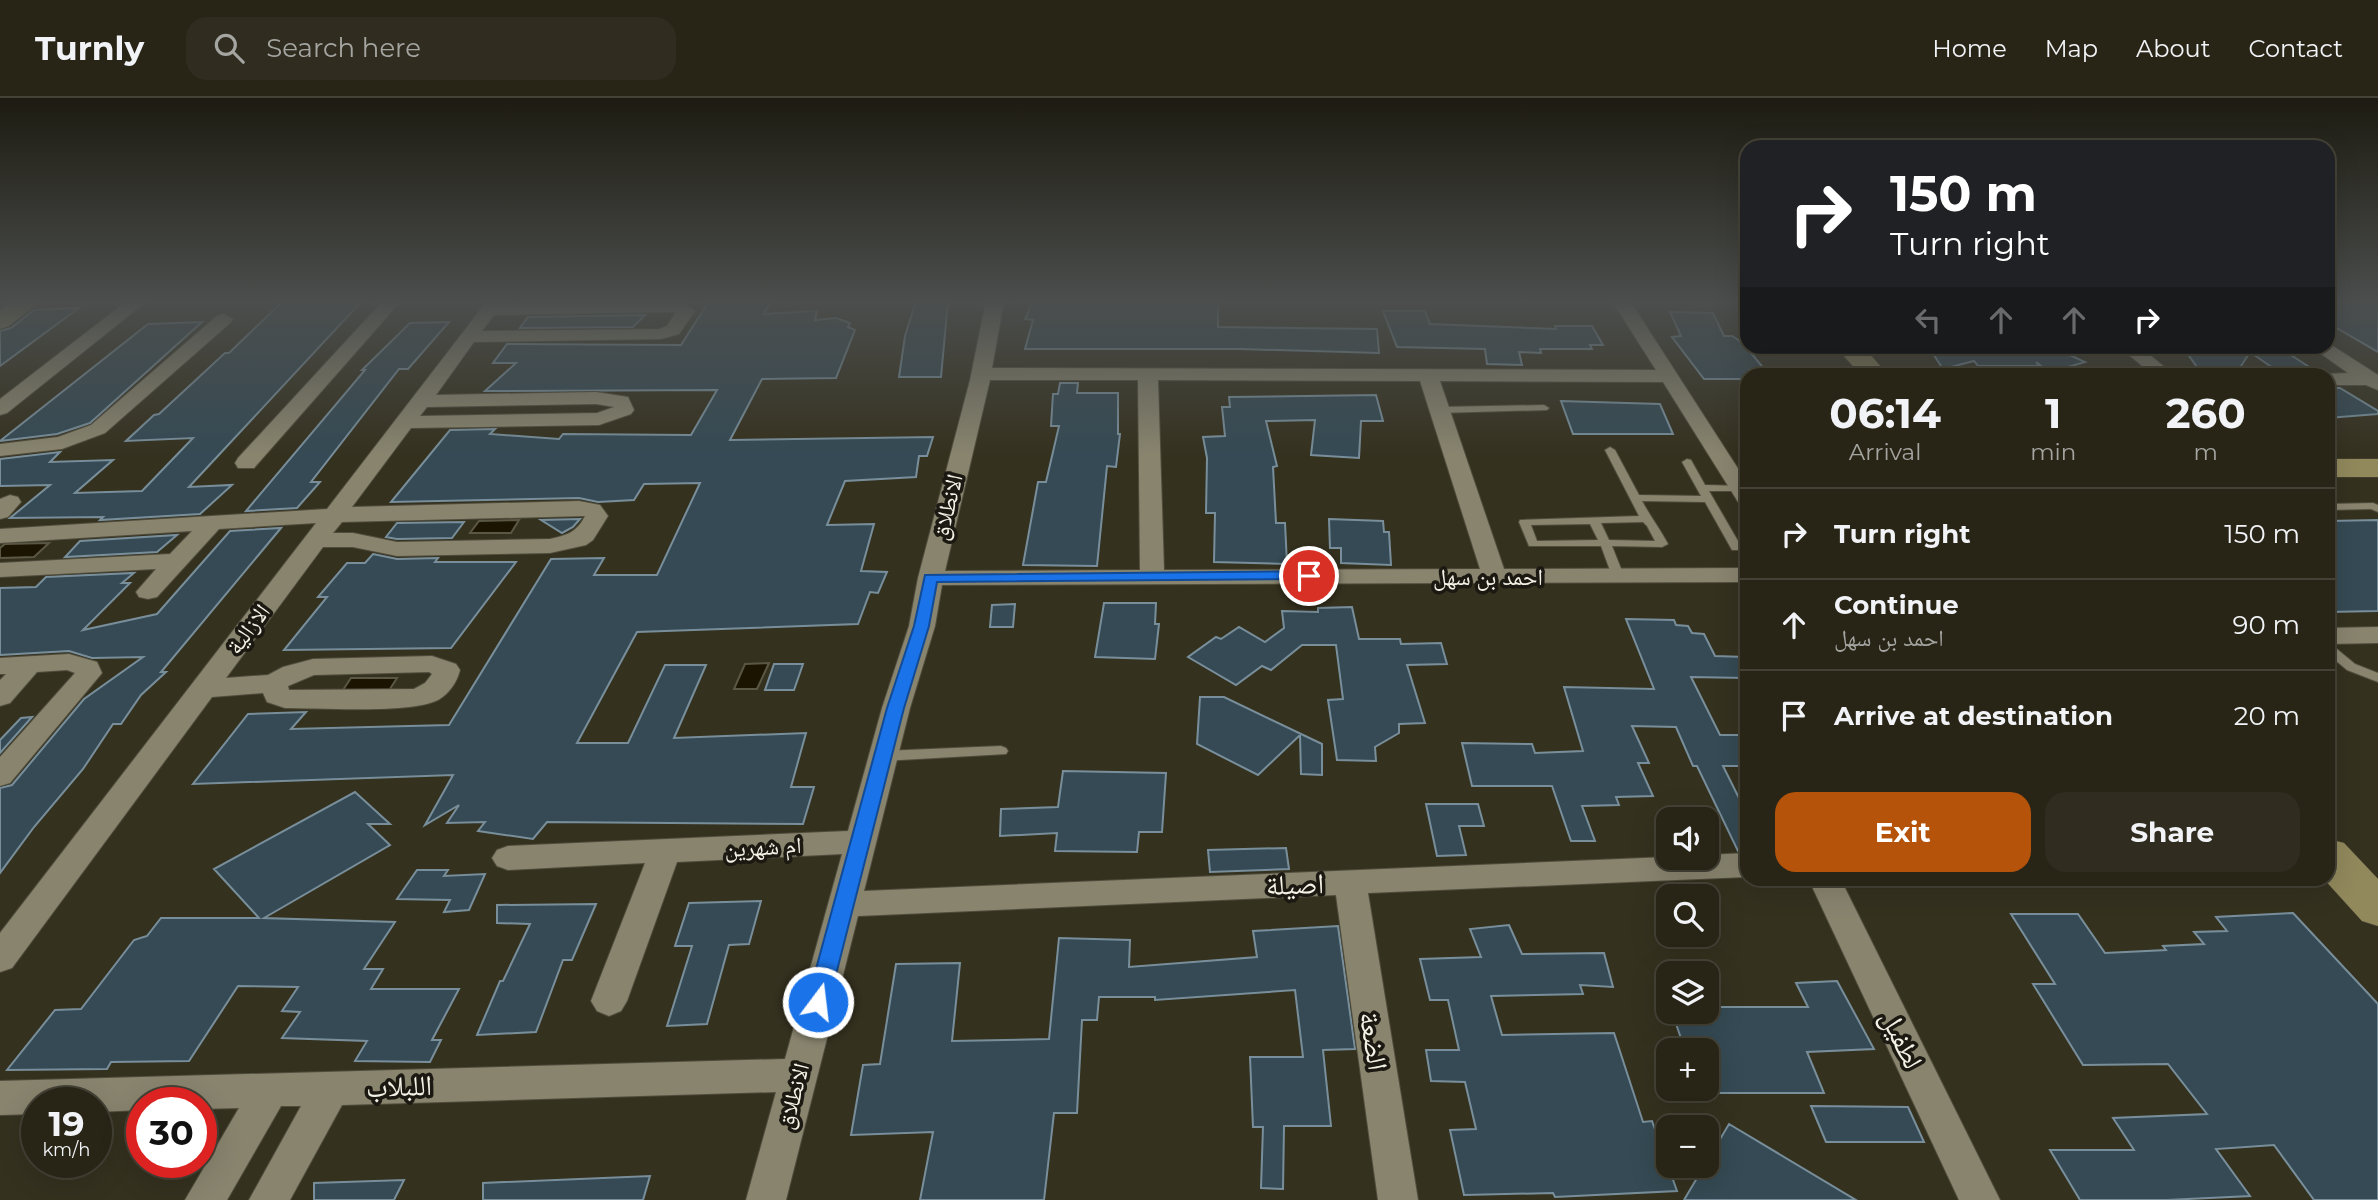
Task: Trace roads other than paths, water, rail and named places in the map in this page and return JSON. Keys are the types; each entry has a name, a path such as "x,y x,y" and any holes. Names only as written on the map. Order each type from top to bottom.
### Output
{"street":[{"path":"0,408 72,352"},
{"path":"0,450 49,446 88,435 185,352"},
{"path":"246,463 346,352"},
{"name":"الازالية","path":"0,958 458,352"},
{"name":"الانطلاق","path":"766,1200 883,756 922,626 930,578 985,352"},
{"path":"1655,352 1740,486"},
{"path":"1855,354 1868,368"},
{"path":"2137,354 2155,368"},
{"path":"2331,354 2374,382"},
{"path":"981,374 1670,376"},
{"path":"1148,374 1152,576"},
{"path":"1428,375 1495,578"},
{"path":"2335,379 2374,382"},
{"path":"405,422 599,419 624,410 621,401 596,398 421,401"},
{"path":"2335,468 2378,468"},
{"path":"2335,480 2378,480"},
{"path":"0,536 334,516 579,508 592,510 597,516 585,535 578,540 550,547 397,549 353,540 314,541"},
{"path":"148,592 211,524"},
{"path":"0,570 177,561"},
{"name":"احمد بن سهل","path":"930,578 1740,575"},
{"path":"2335,636 2378,635"},
{"path":"0,697 30,664"},
{"path":"0,666 80,664 88,667 89,673 0,776"},
{"path":"202,689 274,682 313,667 432,664 447,670 445,680 433,691 414,698 285,699 277,696 274,682"},
{"name":"ام شهرين","path":"508,858 665,853 860,842"},
{"path":"609,1000 665,853"},
{"path":"2335,864 2378,908"},
{"name":"اصيلة","path":"844,904 1740,865"},
{"name":"الضعة","path":"1350,882 1398,1200"},
{"name":"لطفيل","path":"1828,886 1980,1200"},
{"name":"اللبلاب","path":"0,1098 799,1075"},
{"path":"269,1200 331,1088"},
{"path":"205,1200 271,1089"}],"lane":[{"path":"1439,410 1544,408"},
{"path":"1610,450 1634,498 1662,544 1533,544 1524,522 1646,519"},
{"path":"1687,462 1736,548"},
{"path":"1702,488 1740,492"},
{"path":"1634,498 1708,499"},
{"path":"2335,507 2374,506 2378,509"},
{"path":"1594,520 1618,576"},
{"path":"2335,654 2351,667 2378,678"},
{"path":"883,756 1001,751"}]}
